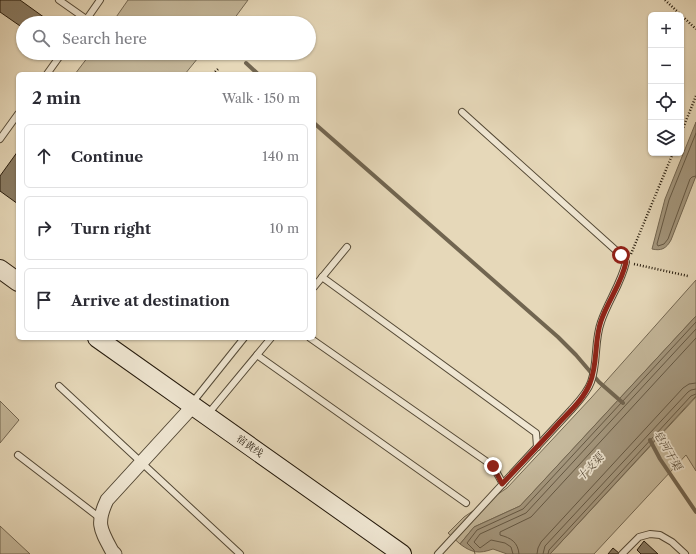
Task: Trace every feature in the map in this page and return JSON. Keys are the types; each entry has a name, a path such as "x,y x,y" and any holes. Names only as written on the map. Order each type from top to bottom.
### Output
{"main road":[{"path":"0,269 16,281"},
{"name":"宿黄线","path":"100,340 402,554"}],"street":[{"path":"115,554 100,529 100,518 107,500 141,462 197,408"}],"lane":[{"path":"60,0 79,16"},
{"path":"89,16 100,0"},
{"path":"48,72 57,60"},
{"path":"438,554 537,447 587,389 594,369 598,331 605,312 618,286 626,262 621,255 462,112"},
{"path":"0,139 16,117"},
{"path":"316,284 347,247"},
{"path":"322,277 536,433 537,447"},
{"path":"197,408 243,340"},
{"path":"197,408 258,354 269,340"},
{"path":"313,340 493,466 502,484"},
{"path":"258,354 466,503"},
{"path":"59,386 240,554"},
{"path":"18,455 100,518"},
{"path":"622,554 639,537 650,534 660,535 672,542 685,554"}],"path":[{"path":"665,0 696,29"},
{"path":"215,72 218,69"},
{"path":"684,126 696,96"},
{"path":"672,156 635,246 626,262 688,276"}],"shaded area":[{"path":"128,0 248,0 236,16 117,16"},
{"path":"86,60 196,60 187,72 77,72"},
{"path":"696,280 696,316 520,506 474,527 460,544 448,533 464,517 507,488 591,398"},
{"path":"696,397 696,471 686,455 594,554 550,554"},
{"path":"0,401 19,420 0,443"},
{"path":"0,526 30,554 0,554"}],"water":[{"path":"696,122 696,176 671,240 663,249 652,249 665,199 682,156 684,156 684,152"},
{"name":"十支渠","path":"696,316 696,396 550,554 507,554 493,549 484,552 476,552 460,544 474,527 520,506"}],"building":[{"path":"0,0 20,0 42,16 16,16 16,23 0,12"},
{"path":"16,154 16,203 0,191 0,176"},
{"path":"644,541 658,554 641,554 637,550"},
{"path":"613,548 620,554 608,554"}],"waterway":[{"path":"246,63 256,72"},
{"path":"316,125 558,337 599,382 623,403"},
{"name":"皂河干渠","path":"650,440 660,459 696,512"}],"route":[{"path":"493,466 502,484 571,410 587,389 594,369 598,331 601,320 625,269 626,262 621,255"}]}
